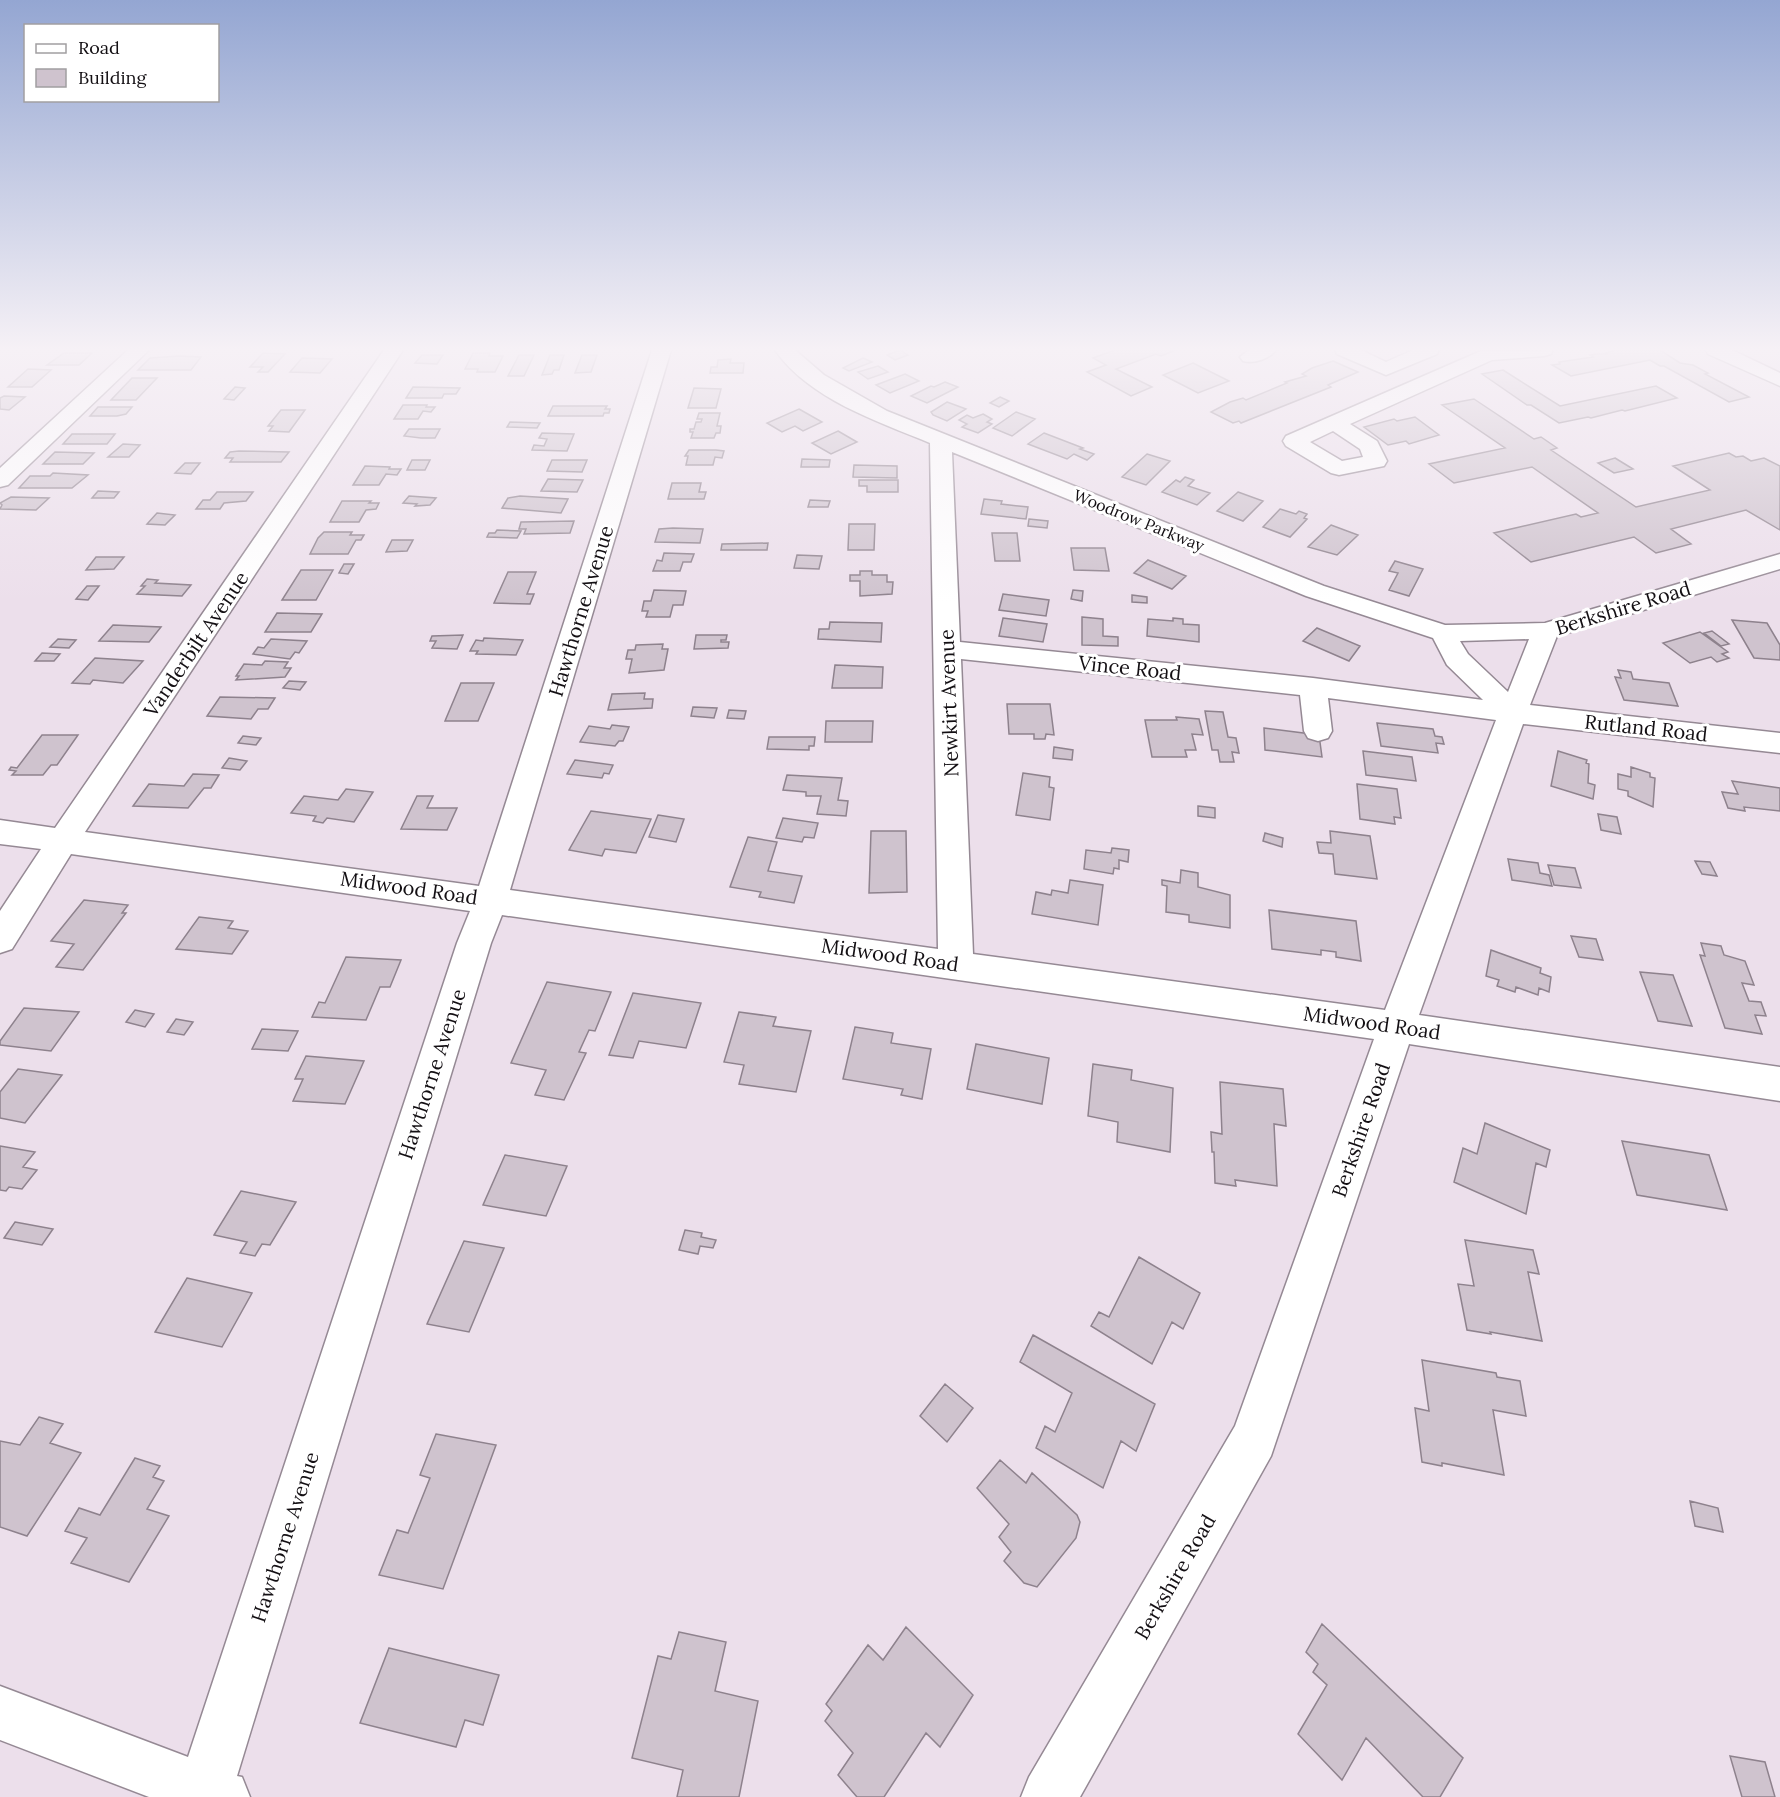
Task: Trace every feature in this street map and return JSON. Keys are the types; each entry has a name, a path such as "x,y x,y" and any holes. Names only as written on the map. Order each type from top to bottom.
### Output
{"street":[{"path":"0,480 50,434"},
{"name":"Vanderbilt Avenue","path":"0,939 62,842 337,434"},
{"name":"Hawthorne Avenue","path":"210,1795 474,943 491,900 636,434"},
{"name":"Woodrow Parkway","path":"924,434 1315,591 1443,633 1546,631"},
{"name":"Newkirt Avenue","path":"941,441 956,964"},
{"name":"Berkshire Road","path":"1049,1797 1254,1439 1397,1027 1513,713 1546,631 1780,561"},
{"path":"1443,633 1456,659 1513,713"},
{"name":"Vince Road","path":"947,649 1313,687 1513,713"},
{"path":"1313,687 1318,731"},
{"name":"Rutland Road","path":"1513,713 1780,743"},
{"name":"Midwood Road","path":"0,832 956,964 1780,1084"},
{"path":"0,1713 210,1795"}],"building":[{"path":"72,434 115,434 107,444 63,444"},
{"path":"406,434 437,434 435,438 404,436"},
{"path":"541,434 574,434 567,451 532,450 534,445 544,446 547,439 539,438"},
{"path":"692,434 716,434 714,438 691,438"},
{"path":"832,434 843,434 857,442 831,454 812,443"},
{"path":"1046,434 1094,454 1087,460 1074,454 1067,459 1028,444"},
{"path":"1373,434 1439,435 1409,444 1406,441 1388,445"},
{"path":"1484,434 1526,434 1534,439 1541,437 1557,448 1551,450 1636,507 1710,490 1673,466 1729,453 1736,457 1743,456 1751,461 1764,458 1780,466 1780,530 1746,510 1671,529 1691,544 1656,553 1634,537 1531,562 1494,533 1576,514 1581,517 1598,513 1532,467 1454,483 1429,464 1505,448"},
{"path":"123,444 140,445 129,457 108,457"},
{"path":"689,450 724,451 722,458 715,457 713,465 686,465 688,456 685,456"},
{"path":"55,452 94,453 83,464 43,464"},
{"path":"230,452 289,452 281,462 230,462 233,458 225,458"},
{"path":"1147,454 1170,461 1146,485 1122,477"},
{"path":"1615,458 1633,469 1614,473 1598,463"},
{"path":"802,459 830,460 829,467 801,467"},
{"path":"412,460 430,460 425,470 407,470"},
{"path":"552,460 587,460 582,472 547,471"},
{"path":"185,463 200,463 191,474 175,473"},
{"path":"854,465 897,466 897,478 853,477"},
{"path":"365,466 401,469 397,475 386,474 379,485 353,485"},
{"path":"53,473 88,475 72,488 19,488 30,476 50,476"},
{"path":"1185,477 1194,480 1188,486 1210,493 1197,505 1162,492 1176,480 1180,482"},
{"path":"548,479 583,480 577,492 541,491"},
{"path":"859,480 898,480 898,492 867,492 867,486 859,486"},
{"path":"672,483 701,483 699,492 706,492 704,499 668,499"},
{"path":"98,491 119,492 114,498 92,498"},
{"path":"217,492 253,492 246,501 224,503 220,509 196,509 203,500 210,500"},
{"path":"1238,492 1263,501 1243,521 1217,511"},
{"path":"409,496 436,498 430,505 415,506 417,504 403,503"},
{"path":"520,496 568,499 561,513 502,508 508,498"},
{"path":"11,497 49,498 36,510 0,509 2,505 0,503"},
{"path":"984,499 1002,501 1001,504 1028,507 1026,519 981,514"},
{"path":"810,500 830,501 828,507 808,507"},
{"path":"342,501 379,503 376,509 366,510 359,522 330,522"},
{"path":"1280,509 1296,514 1299,511 1307,514 1304,518 1307,519 1290,537 1263,527"},
{"path":"157,513 175,515 165,525 147,524"},
{"path":"1029,519 1048,521 1047,528 1028,526"},
{"path":"574,521 570,533 524,534 526,529 519,529 521,522"},
{"path":"849,524 875,524 874,550 848,550"},
{"path":"1331,525 1358,535 1337,555 1308,547"},
{"path":"659,529 703,529 700,543 655,542"},
{"path":"497,530 521,531 517,538 487,537 489,533 495,533"},
{"path":"324,532 352,532 350,535 364,535 361,540 356,540 348,554 310,554 318,538"},
{"path":"992,533 1017,533 1020,561 995,561"},
{"path":"392,540 413,540 407,551 386,552"},
{"path":"768,543 767,550 721,550 722,544"},
{"path":"1071,548 1105,548 1109,571 1074,570"},
{"path":"664,553 694,554 691,562 683,562 680,571 653,571 657,560 662,561"},
{"path":"797,555 822,556 819,569 794,568"},
{"path":"96,557 124,557 114,569 86,570"},
{"path":"1148,560 1186,576 1172,589 1134,573"},
{"path":"1395,561 1423,569 1409,596 1389,590 1398,573 1389,571"},
{"path":"344,564 354,564 348,574 339,573"},
{"path":"301,570 333,570 316,600 282,600"},
{"path":"860,571 872,571 872,575 887,575 887,582 893,582 892,594 860,596 860,581 850,581 850,575 860,575"},
{"path":"508,572 536,572 527,594 534,594 530,604 494,603"},
{"path":"147,579 158,580 155,583 191,585 182,596 137,594 145,586 141,586"},
{"path":"87,586 99,586 88,600 76,599"},
{"path":"654,590 686,591 683,605 673,605 670,617 646,617 648,611 642,611 644,601 651,601"},
{"path":"1073,590 1083,591 1082,601 1071,599"},
{"path":"1003,594 1049,600 1046,616 999,610"},
{"path":"1132,595 1147,597 1147,603 1132,602"},
{"path":"277,613 322,614 311,632 265,632"},
{"path":"1082,617 1103,619 1103,636 1118,637 1118,646 1082,645"},
{"path":"1003,618 1047,624 1043,642 999,636"},
{"path":"1173,618 1183,619 1183,624 1199,625 1199,642 1147,636 1148,619 1173,621"},
{"path":"1732,620 1767,623 1780,645 1780,660 1754,658"},
{"path":"830,622 882,623 881,642 818,639 819,629 829,629"},
{"path":"113,625 161,627 149,642 99,641"},
{"path":"1317,628 1360,646 1349,661 1303,641"},
{"path":"1712,631 1729,644 1721,646 1704,633"},
{"path":"1700,632 1728,652 1722,654 1729,658 1717,662 1711,657 1690,663 1663,643"},
{"path":"463,635 457,649 432,648 436,641 430,641 432,636"},
{"path":"696,635 727,635 726,640 721,640 721,642 729,642 728,648 694,649"},
{"path":"484,638 523,640 516,655 476,654 478,651 470,651 476,640 483,641"},
{"path":"58,639 76,640 69,648 50,647"},
{"path":"271,639 307,641 299,653 295,652 290,659 253,654 258,647 264,648"},
{"path":"663,644 662,649 668,649 664,670 629,673 632,659 626,659 628,650 635,650 636,645"},
{"path":"42,653 60,654 54,661 35,661"},
{"path":"95,658 143,661 123,683 93,680 90,684 72,683"},
{"path":"265,661 288,662 284,668 291,668 285,677 236,680 244,664 262,665"},
{"path":"835,665 883,667 882,688 832,688"},
{"path":"1618,670 1631,672 1633,679 1669,683 1678,706 1624,700 1615,677 1621,678"},
{"path":"289,681 306,682 300,690 283,688"},
{"path":"461,683 494,683 478,721 445,721"},
{"path":"645,693 644,699 653,699 652,708 608,710 612,694"},
{"path":"220,697 275,698 268,709 258,709 251,719 207,716"},
{"path":"1007,704 1050,704 1054,735 1046,734 1045,739 1034,739 1034,734 1009,734"},
{"path":"693,707 717,708 714,718 691,716"},
{"path":"729,710 746,711 744,719 727,718"},
{"path":"1205,711 1223,712 1228,737 1236,738 1239,753 1232,752 1234,762 1220,762 1218,750 1212,750"},
{"path":"1176,717 1199,719 1203,735 1192,734 1196,750 1185,750 1187,757 1152,757 1145,720 1177,720"},
{"path":"826,721 873,721 872,742 825,742"},
{"path":"1377,723 1433,729 1435,736 1442,737 1444,744 1436,743 1438,753 1381,746"},
{"path":"612,725 629,727 623,741 619,741 615,746 580,742 589,726 610,729"},
{"path":"1264,728 1319,735 1322,757 1265,750"},
{"path":"42,735 78,735 57,765 51,765 43,775 12,775 16,771 9,770 11,767 17,768"},
{"path":"243,736 261,738 256,745 238,743"},
{"path":"769,737 815,737 814,746 809,746 809,750 767,749"},
{"path":"1054,747 1073,750 1072,760 1053,758"},
{"path":"1363,751 1412,757 1416,781 1366,775"},
{"path":"1558,751 1587,760 1586,763 1589,764 1588,783 1595,785 1593,799 1551,786"},
{"path":"229,758 247,761 240,770 222,768"},
{"path":"575,760 613,765 609,774 604,773 602,778 567,774"},
{"path":"1631,767 1650,773 1650,777 1655,778 1653,807 1628,796 1628,791 1618,789 1618,774 1631,777"},
{"path":"1023,773 1050,777 1049,787 1054,788 1050,820 1016,815"},
{"path":"193,774 219,775 211,788 204,788 188,808 133,806 149,784 184,786"},
{"path":"787,775 842,778 838,800 848,801 846,816 817,814 821,796 806,796 806,792 783,790"},
{"path":"1732,781 1780,788 1780,811 1744,807 1745,811 1728,808 1722,792 1738,794"},
{"path":"1357,784 1397,789 1401,818 1394,817 1395,824 1360,819"},
{"path":"346,789 373,792 354,822 327,818 323,823 313,821 316,816 291,813 304,796 338,800"},
{"path":"417,796 433,796 427,808 457,808 447,830 401,829"},
{"path":"1198,806 1215,808 1215,818 1198,816"},
{"path":"591,811 651,819 636,853 605,849 602,856 569,850"},
{"path":"1598,814 1617,817 1621,834 1601,830"},
{"path":"658,815 684,819 676,842 649,837"},
{"path":"783,818 818,823 814,838 804,837 802,842 776,838"},
{"path":"871,831 906,831 907,892 869,893"},
{"path":"1330,831 1370,836 1377,879 1335,874 1333,854 1319,853 1317,842 1331,843"},
{"path":"1265,833 1283,838 1282,847 1263,841"},
{"path":"748,837 777,842 768,871 802,876 794,903 759,897 761,892 730,887"},
{"path":"1112,848 1129,850 1128,862 1119,860 1119,869 1114,868 1113,874 1084,869 1086,850 1111,853"},
{"path":"1508,859 1538,863 1540,873 1549,875 1552,886 1512,880"},
{"path":"1695,861 1710,862 1717,876 1702,874"},
{"path":"1548,865 1575,868 1581,888 1554,885"},
{"path":"1181,870 1198,873 1198,887 1230,895 1230,928 1189,922 1189,915 1166,912 1167,886 1162,885 1162,880 1180,883"},
{"path":"1070,880 1103,885 1098,925 1032,914 1036,892 1051,895 1052,890 1068,893"},
{"path":"84,900 128,905 122,913 126,913 83,970 56,967 74,944 51,941"},
{"path":"1269,910 1356,921 1361,961 1336,957 1336,952 1321,950 1321,955 1272,949"},
{"path":"199,917 233,921 228,928 248,931 232,954 176,949"},
{"path":"1571,936 1596,939 1603,960 1579,957"},
{"path":"1701,943 1721,946 1724,955 1745,961 1754,985 1742,983 1749,1001 1761,1002 1766,1016 1755,1015 1762,1034 1725,1028 1700,955 1705,956"},
{"path":"1491,950 1541,968 1540,973 1551,977 1549,992 1539,988 1538,995 1516,987 1515,992 1497,986 1499,980 1486,976"},
{"path":"346,957 401,960 390,987 380,987 366,1020 312,1017 319,1002 325,1003"},
{"path":"1640,972 1673,975 1692,1026 1658,1021"},
{"path":"547,982 611,992 595,1031 589,1030 579,1052 586,1053 564,1100 535,1095 546,1070 511,1063"},
{"path":"633,993 701,1003 686,1048 639,1041 633,1058 609,1055"},
{"path":"24,1008 79,1012 51,1051 0,1045 0,1041"},
{"path":"135,1010 154,1014 145,1027 126,1022"},
{"path":"739,1012 776,1017 773,1026 811,1031 796,1092 739,1084 744,1065 724,1062"},
{"path":"176,1019 193,1022 184,1035 167,1032"},
{"path":"855,1027 893,1033 891,1043 931,1049 922,1099 901,1095 903,1089 843,1079"},
{"path":"262,1029 298,1031 288,1051 252,1049"},
{"path":"976,1044 1049,1058 1042,1104 967,1089"},
{"path":"306,1056 364,1061 345,1104 293,1101 303,1079 295,1079"},
{"path":"1093,1064 1132,1070 1131,1080 1173,1088 1170,1152 1117,1142 1118,1122 1088,1116"},
{"path":"18,1069 62,1075 25,1123 0,1118 0,1092"},
{"path":"1220,1082 1283,1089 1286,1126 1274,1124 1277,1186 1235,1180 1236,1186 1215,1183 1211,1132 1222,1134"},
{"path":"1485,1123 1550,1150 1546,1167 1536,1163 1526,1214 1454,1182 1463,1148 1477,1154"},
{"path":"1622,1141 1709,1155 1727,1210 1637,1195"},
{"path":"0,1146 35,1152 23,1167 37,1170 22,1189 9,1187 6,1191 0,1190"},
{"path":"505,1155 567,1166 546,1216 483,1205"},
{"path":"241,1191 296,1202 270,1245 262,1244 255,1256 240,1253 247,1242 214,1235"},
{"path":"15,1222 53,1229 42,1245 4,1238"},
{"path":"685,1230 702,1233 701,1237 716,1240 713,1248 700,1246 698,1254 679,1250"},
{"path":"1465,1240 1533,1250 1539,1274 1528,1272 1542,1341 1467,1330 1458,1284 1474,1286"},
{"path":"464,1241 504,1248 469,1332 427,1324"},
{"path":"1139,1257 1200,1293 1183,1329 1172,1322 1152,1364 1091,1326 1099,1312 1109,1317"},
{"path":"187,1278 252,1293 222,1347 155,1332"},
{"path":"1033,1335 1155,1404 1136,1451 1121,1441 1103,1488 1036,1448 1045,1426 1055,1432 1072,1393 1020,1362"},
{"path":"1422,1360 1496,1373 1497,1377 1520,1381 1526,1416 1493,1410 1504,1475 1442,1463 1442,1466 1422,1462 1415,1408 1429,1411"},
{"path":"945,1384 973,1408 947,1442 920,1416"},
{"path":"39,1417 63,1424 50,1443 81,1453 27,1536 0,1527 0,1441 20,1445"},
{"path":"436,1434 496,1445 443,1589 379,1575 397,1530 408,1533 430,1478 420,1475"},
{"path":"135,1458 160,1466 153,1477 164,1481 147,1509 169,1516 129,1582 71,1563 87,1538 65,1531 79,1508 100,1515"},
{"path":"1000,1460 1026,1483 1032,1473 1077,1515 1080,1522 1076,1538 1037,1587 1024,1583 1004,1561 1011,1552 999,1537 1009,1524 977,1488"},
{"path":"1690,1501 1718,1508 1723,1532 1695,1526"},
{"path":"1322,1624 1463,1758 1440,1797 1423,1797 1366,1738 1342,1780 1298,1734 1327,1685 1313,1672 1318,1664 1306,1652"},
{"path":"906,1627 973,1695 940,1747 926,1733 884,1797 857,1797 838,1775 853,1753 825,1721 832,1711 826,1704 868,1645 883,1660"},
{"path":"679,1632 726,1642 715,1691 758,1701 739,1797 677,1797 683,1770 632,1758 658,1656 671,1659"},
{"path":"389,1648 499,1675 483,1725 465,1720 456,1747 360,1723"},
{"path":"1730,1756 1765,1762 1775,1797 1742,1797"}]}
